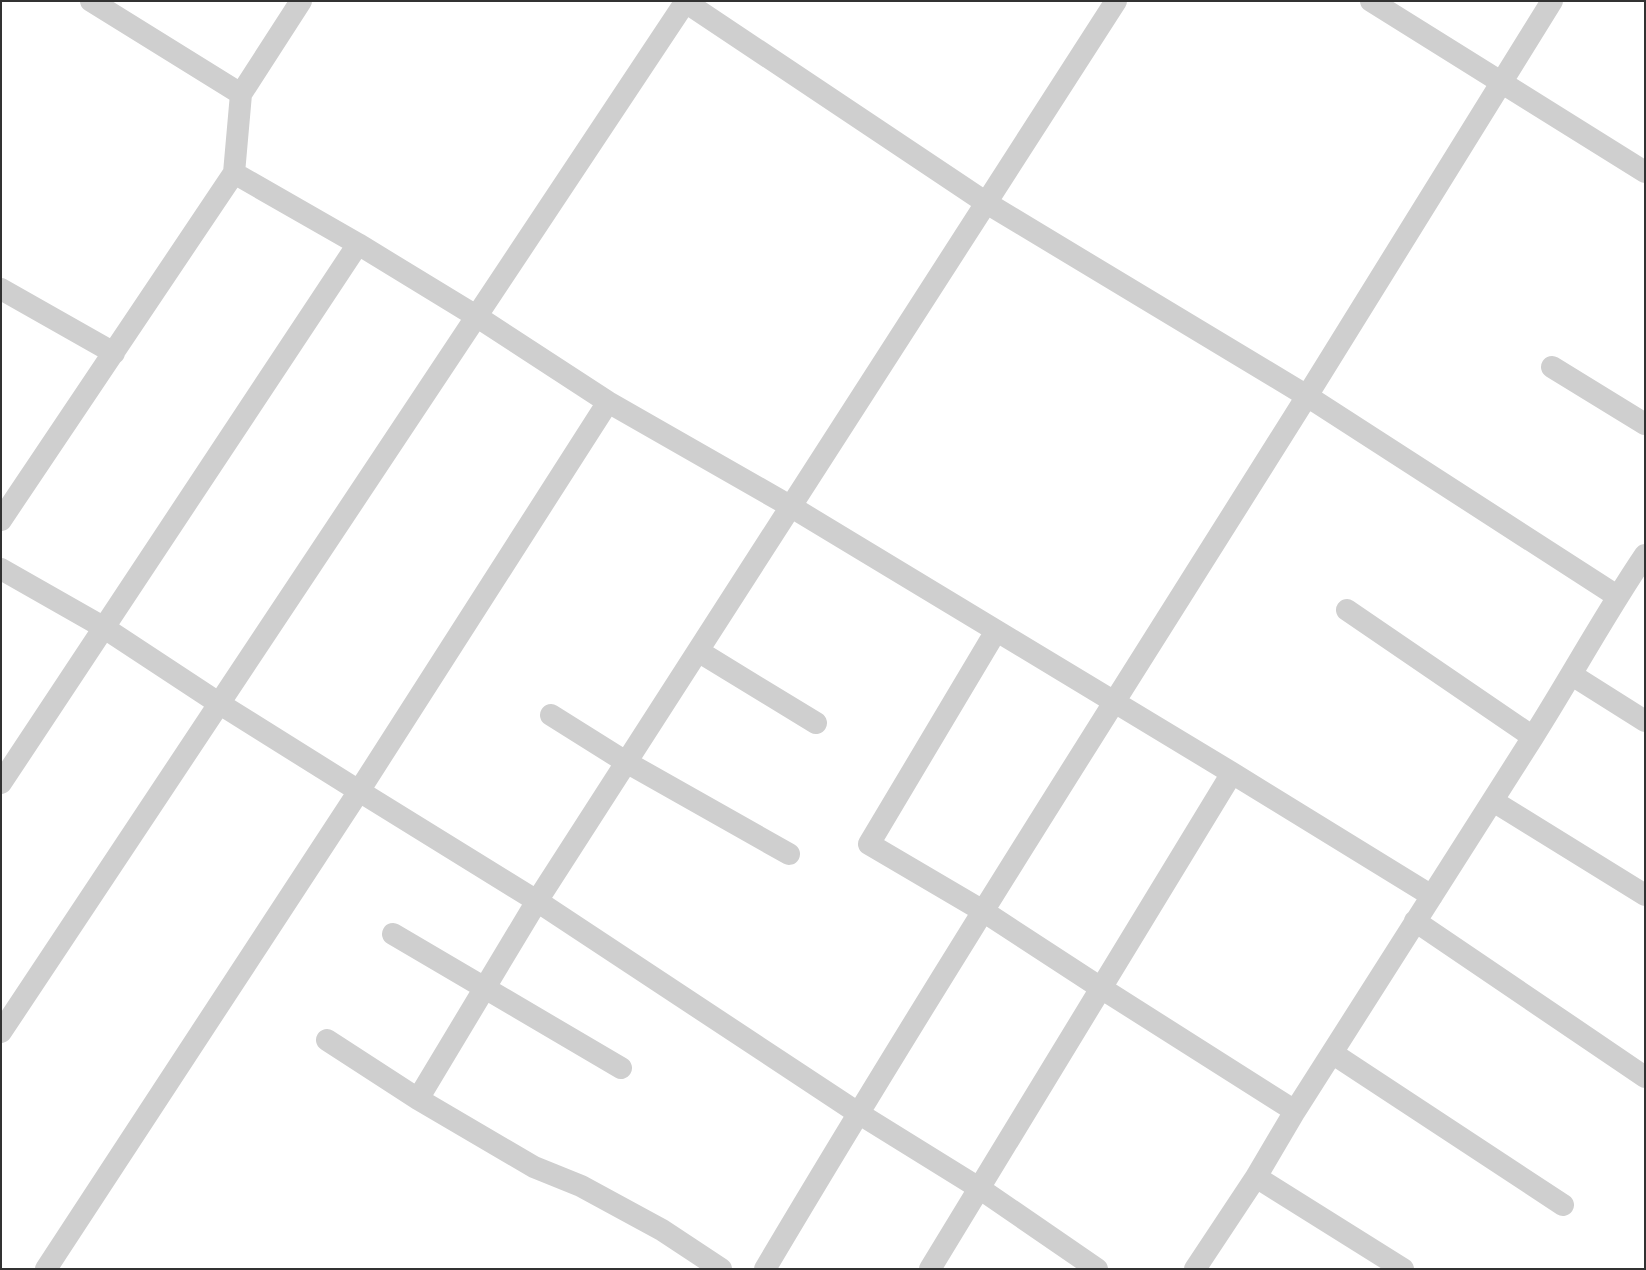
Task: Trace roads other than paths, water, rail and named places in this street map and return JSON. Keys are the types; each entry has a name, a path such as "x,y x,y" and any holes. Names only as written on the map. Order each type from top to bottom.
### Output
{"street":[{"path":"91,1 241,94"},
{"path":"1,520 234,173 241,94 301,1"},
{"path":"1,1032 685,1 985,202 1308,396 1617,596"},
{"path":"418,1099 537,901 985,202 1116,1"},
{"path":"1371,1 1645,172"},
{"path":"765,1269 858,1113 983,911 1308,396 1552,1"},
{"path":"234,173 358,244 476,316 608,402 790,506 1232,773 1432,896"},
{"path":"1,783 358,244"},
{"path":"1,289 114,353"},
{"path":"1552,367 1645,424"},
{"path":"46,1269 359,791 608,402"},
{"path":"1200,1267 1295,1111 1572,675 1617,596 1645,556"},
{"path":"1,569 104,627 220,704 537,901 858,1113 979,1188 1097,1269"},
{"path":"1347,610 1533,737"},
{"path":"996,631 869,844 983,911 1295,1111"},
{"path":"698,651 816,723"},
{"path":"1572,675 1645,721"},
{"path":"551,715 626,762 789,854"},
{"path":"930,1269 1232,773"},
{"path":"1493,801 1645,896"},
{"path":"1415,921 1645,1077"},
{"path":"393,934 484,989 621,1068"},
{"path":"327,1040 418,1099 534,1167 581,1186 662,1230 721,1269"},
{"path":"1332,1053 1562,1204"},
{"path":"1256,1177 1403,1269"}]}
